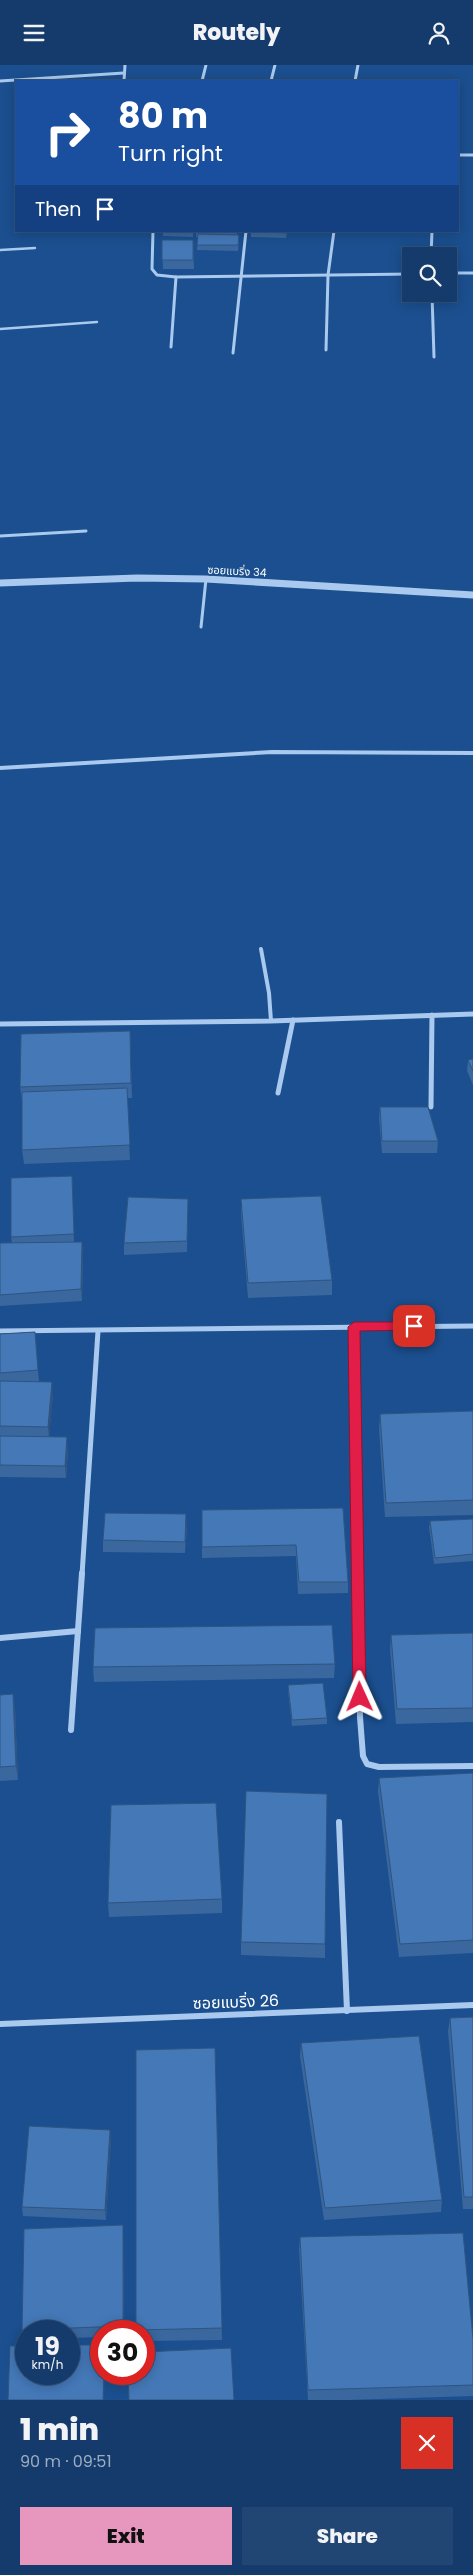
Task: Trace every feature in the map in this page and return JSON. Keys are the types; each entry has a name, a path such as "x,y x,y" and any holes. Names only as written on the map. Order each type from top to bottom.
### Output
{"street":[{"path":"124,80 125,65"},
{"path":"202,80 206,65"},
{"path":"271,80 275,65"},
{"path":"355,80 358,65"},
{"path":"16,80 124,73"},
{"path":"0,81 15,80"},
{"path":"459,155 473,155"},
{"path":"153,232 153,272 176,277 402,274"},
{"path":"233,353 246,232"},
{"path":"326,350 328,275 334,232"},
{"path":"431,247 432,232"},
{"path":"457,273 473,273"},
{"path":"171,347 176,277"},
{"path":"432,302 434,357"},
{"name":"ซอยแบริ่ง 34","path":"0,583 137,578 206,579 473,595"},
{"path":"0,763 0,768 329,751 473,753"},
{"path":"0,1024 271,1021 473,1013"},
{"path":"431,1107 432,1015"},
{"path":"278,1093 292,1020"},
{"path":"0,1331 473,1325"},
{"path":"354,1327 360,1717 363,1757 367,1764 379,1767 473,1766"},
{"path":"71,1730 98,1331"},
{"path":"0,1638 78,1631"},
{"path":"339,1822 346,2011"},
{"name":"ซอยแบริ่ง 26","path":"0,2024 473,2005"}],"lane":[{"path":"0,250 35,247"},
{"path":"0,329 97,322"},
{"path":"0,537 86,531"},
{"path":"201,627 206,579"},
{"path":"261,949 269,993 271,1021"}],"building":[{"path":"198,234 239,235 238,245 197,245"},
{"path":"162,240 193,240 193,260 162,260"},
{"path":"130,1031 131,1083 20,1087 21,1034"},
{"path":"473,1059 473,1071 468,1060"},
{"path":"127,1088 130,1145 22,1150 22,1092"},
{"path":"380,1107 428,1107 438,1141 382,1141"},
{"path":"72,1176 74,1234 11,1237 11,1178"},
{"path":"321,1196 332,1280 248,1283 241,1199"},
{"path":"128,1197 188,1199 187,1241 124,1243"},
{"path":"82,1242 81,1289 0,1295 0,1243"},
{"path":"35,1332 38,1370 0,1373 0,1334"},
{"path":"0,1381 52,1382 48,1427 0,1426"},
{"path":"473,1411 473,1500 386,1503 380,1414"},
{"path":"0,1436 67,1437 65,1466 0,1465"},
{"path":"343,1508 348,1582 299,1582 296,1545 202,1547 202,1510"},
{"path":"105,1513 186,1514 185,1542 103,1540"},
{"path":"473,1519 473,1554 435,1558 430,1521"},
{"path":"332,1625 335,1664 93,1667 95,1628"},
{"path":"473,1633 473,1708 397,1709 391,1635"},
{"path":"323,1683 327,1718 292,1720 288,1685"},
{"path":"13,1694 16,1766 0,1767 0,1695"},
{"path":"473,1773 473,1940 400,1944 379,1778"},
{"path":"246,1791 327,1794 325,1944 241,1942"},
{"path":"216,1803 222,1899 108,1903 111,1805"},
{"path":"473,2017 473,2197 464,2197 450,2018"},
{"path":"419,2036 442,2200 325,2208 301,2043"},
{"path":"215,2048 222,2328 155,2330 155,2320 136,2320 136,2050"},
{"path":"29,2126 110,2130 105,2210 22,2207"},
{"path":"123,2225 123,2320 90,2320 90,2327 80,2328 80,2320 22,2320 24,2229"},
{"path":"463,2233 473,2339 473,2385 308,2390 300,2237"},
{"path":"80,2345 90,2345 90,2385 104,2385 103,2400 8,2400 10,2346 15,2346 15,2385 80,2385"},
{"path":"231,2348 234,2400 129,2400 128,2385 155,2385 155,2351"}],"route":[{"path":"360,1697 354,1327 414,1326"}]}
